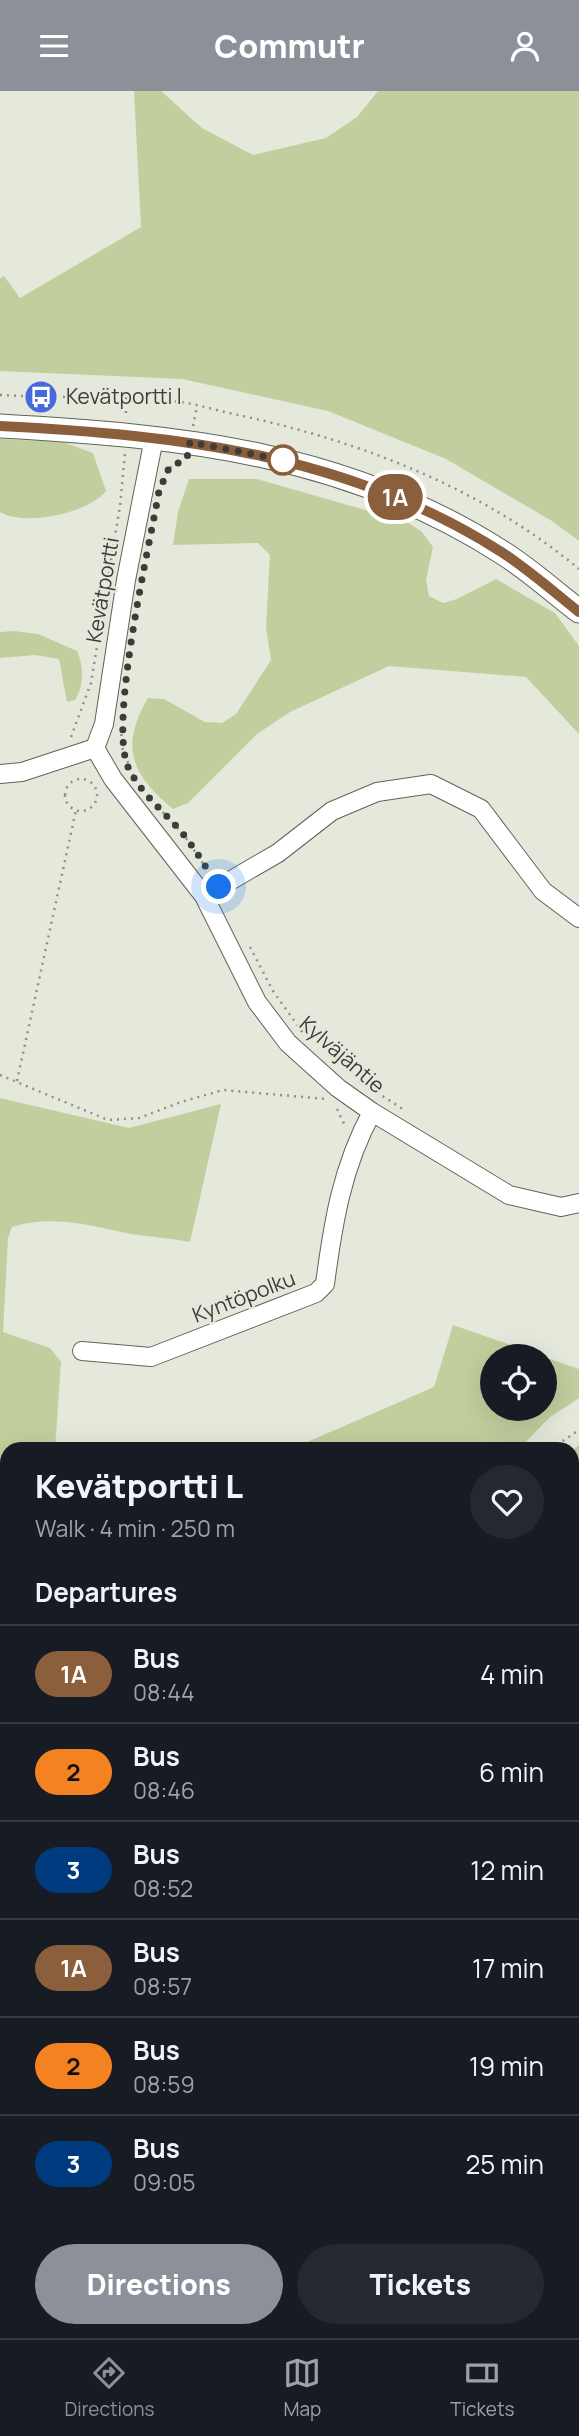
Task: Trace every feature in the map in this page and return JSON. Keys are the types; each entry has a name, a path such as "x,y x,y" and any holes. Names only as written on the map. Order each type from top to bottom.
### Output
{"street":[{"path":"0,426 126,433 190,442 279,459 384,491 504,554 579,611"},
{"name":"Kevätportti","path":"95,748 104,724 126,580 154,438"},
{"path":"0,774 22,772 95,748"},
{"name":"Kylväjäntie","path":"95,748 113,779 211,892 257,1002 288,1043 338,1088 372,1112 509,1195 561,1207 579,1203"},
{"path":"211,892 278,853 332,811 377,792 431,784 481,809 543,891 579,918"},
{"name":"Kyntöpolku","path":"82,1351 151,1357 316,1293 325,1284 337,1199 354,1144 372,1112"}],"path":[{"path":"65,743 74,735 91,683 120,506 126,397"},
{"path":"159,491 169,468 187,458 197,406"},
{"path":"121,724 122,747 134,776"},
{"path":"73,780 88,781 97,793 94,804 86,810 76,810 67,803 66,788 73,780"},
{"path":"156,805 184,835 211,892"},
{"path":"17,1082 76,810"},
{"path":"249,945 273,991 306,1037"},
{"path":"0,1075 108,1120 139,1118 181,1101 223,1090 332,1100 354,1144"},
{"path":"338,1088 350,1075 407,1112"},
{"path":"561,1442 579,1430"}],"green space":[{"path":"134,91 161,91 202,128 253,155 326,138 357,117 378,91 579,91 579,541 552,521 446,459 328,411 182,379 0,371 0,278 4,276 20,298 141,227"},
{"path":"0,439 63,442 93,453 106,491 86,506 56,515 25,518 0,512"},
{"path":"189,479 257,479 407,522 422,532 433,547 426,580 429,596 443,603 457,599 496,579 555,613 579,646 579,734 526,677 389,666 290,712 257,734 188,803 173,809 148,784 134,759 134,731 148,698 164,699 205,722 222,723 236,714 271,660 266,627 270,555 258,543 173,545 178,512"},
{"path":"0,632 38,634 77,651 82,676 75,700 67,702 59,659 35,655 0,658"},
{"path":"0,1098 129,1128 221,1104 190,1242 57,1221 12,1227 8,1238 3,1332 50,1348 61,1362 55,1442 0,1442"},
{"path":"453,1325 508,1344 480,1344 480,1421 546,1421 526,1442 307,1442 434,1387"},
{"path":"557,1361 579,1369 579,1398 557,1413"}],"bus line":[{"name":"1A","path":"0,426 126,433 228,447 331,473 384,491 469,533 504,554 579,612"}],"place":[{"name":"Kevätportti I","path":"41,397"}],"route":[{"path":"219,887 184,835 146,795 128,767 122,747 121,724 127,675 159,491 169,468 187,458 190,442 228,447 283,460"}]}
